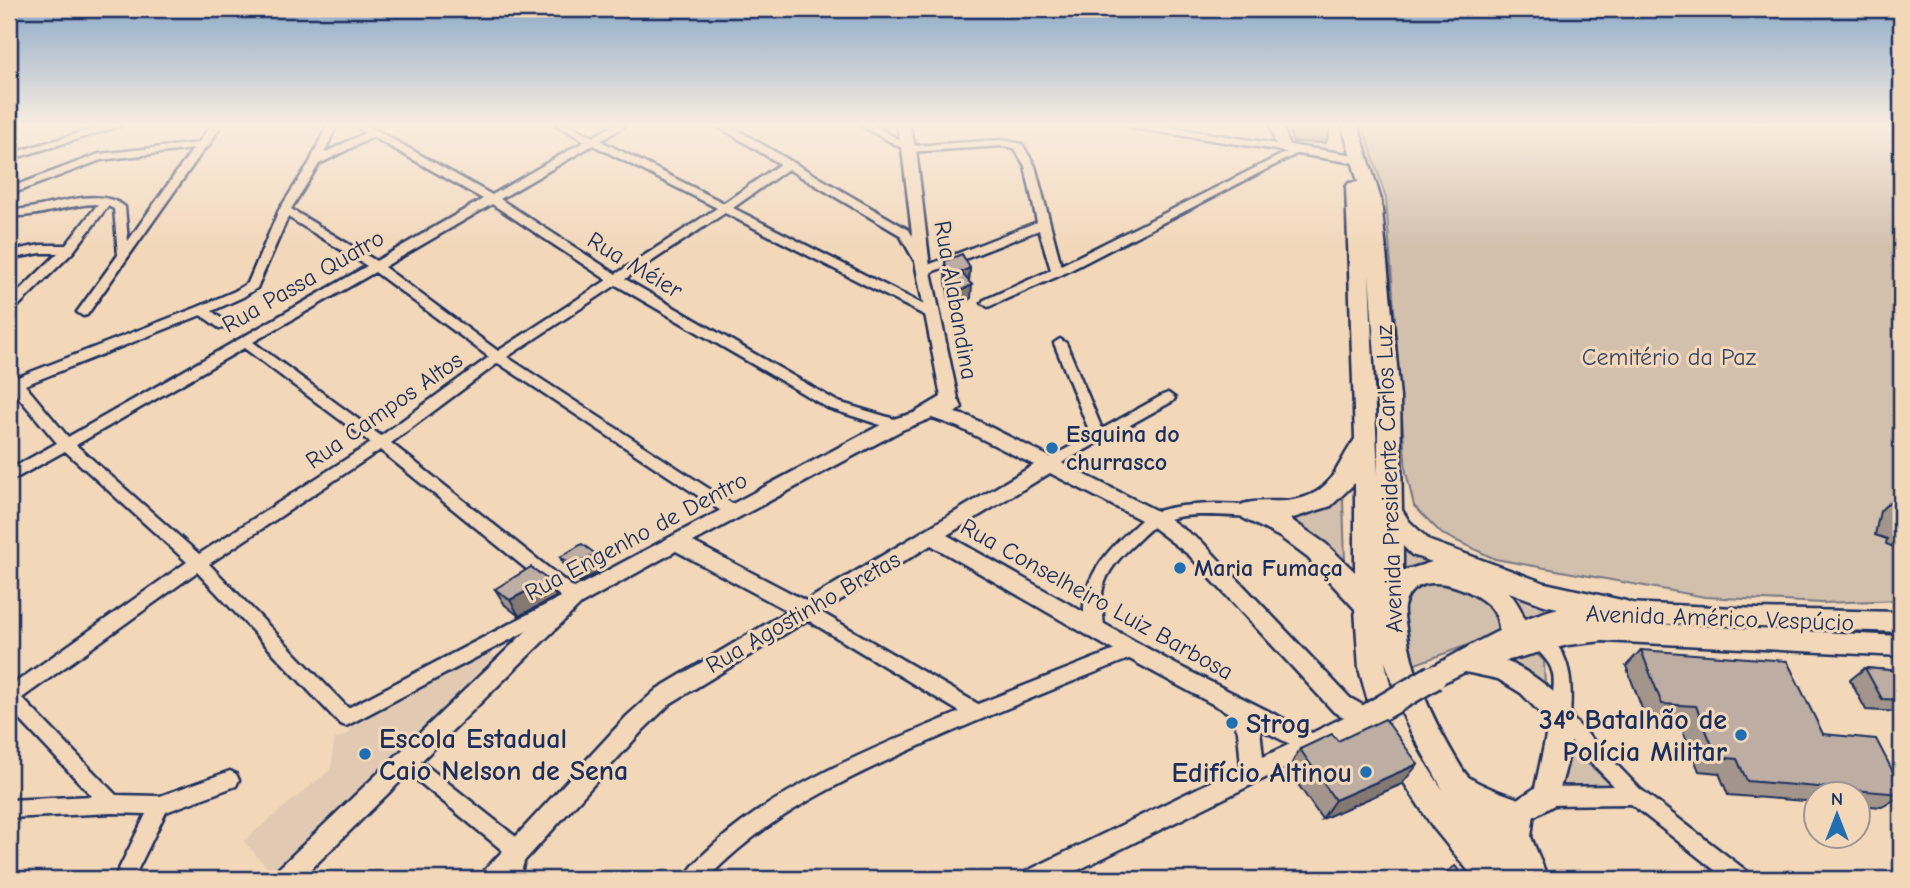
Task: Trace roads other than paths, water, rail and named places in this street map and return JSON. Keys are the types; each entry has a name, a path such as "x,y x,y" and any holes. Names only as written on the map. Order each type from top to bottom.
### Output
{"main road":[{"name":"Avenida Presidente Carlos Luz","path":"1355,166 1366,436 1380,610 1419,721 1456,785 1533,879"},
{"name":"Avenida Presidente Carlos Luz","path":"1357,166 1372,200 1386,358 1391,512 1380,610 1368,635 1373,669 1388,723 1411,768 1443,816 1494,879"},
{"path":"1251,511 1301,507 1320,501 1338,490 1354,467 1366,436"},
{"path":"1251,511 1304,538 1380,610 1410,580 1422,575 1445,573 1470,579 1497,598 1512,618 1512,636"},
{"path":"1391,512 1400,528 1422,548 1544,594 1626,612"},
{"name":"Avenida Américo Vespúcio","path":"1368,717 1434,677 1512,636 1552,620 1576,614 1626,612 1898,626"},
{"name":"Avenida Américo Vespúcio","path":"1466,662 1540,641 1603,631 1901,646"},
{"path":"1466,662 1506,671 1538,694 1561,719 1545,796 1519,813 1514,824 1515,843 1533,879"},
{"path":"1456,785 1486,802 1519,813"}],"street":[{"path":"9,192 75,166"},
{"path":"83,312 188,166"},
{"path":"198,563 66,444 12,379 202,310 253,285 285,210 312,166"},
{"name":"Rua Méier","path":"433,166 493,200 615,279 833,405 896,425"},
{"name":"Rua Passa Quatro","path":"9,477 374,265 550,166"},
{"path":"643,166 932,314"},
{"name":"Rua Campos Altos","path":"9,696 198,563 381,443 498,357 725,208 783,166"},
{"path":"794,166 905,233 924,269 1042,225"},
{"name":"Rua Alabandina","path":"911,166 932,314 950,399 964,422"},
{"path":"1030,166 1042,225 1057,272"},
{"path":"989,303 1057,272 1267,166"},
{"path":"9,213 32,214 91,201 107,201 119,208 124,254"},
{"path":"9,308 69,249 107,201"},
{"path":"285,210 374,265 498,357 732,511"},
{"path":"9,255 41,249 69,249"},
{"path":"202,310 223,325"},
{"path":"243,341 381,443 574,598 284,879"},
{"path":"1060,343 1098,436"},
{"name":"Rua Engenho de Dentro","path":"198,563 346,718 896,425 932,412 950,399"},
{"name":"Rua Agostinho Bretas","path":"492,879 635,723 664,696 1049,465 1164,400"},
{"path":"932,412 964,422 1154,518 1196,549 1342,705 1368,717"},
{"path":"1096,631 1092,609 1093,592 1104,565 1114,552 1154,518 1188,512 1251,511"},
{"name":"Rua Conselheiro Luiz Barbosa","path":"932,536 1130,651 1237,708 1313,744"},
{"path":"676,542 807,611 977,712"},
{"path":"1540,641 1553,650 1559,661 1563,692 1561,719 1634,795 1741,879"},
{"path":"694,879 712,857 753,822 798,795 977,712 1130,651"},
{"path":"9,696 112,804"},
{"path":"1342,705 1342,729"},
{"name":"Rua Conselheiro Luiz Barbosa","path":"1237,708 1249,729 1253,772"},
{"path":"1035,879 1368,717"},
{"path":"407,761 518,850 510,879"},
{"path":"9,809 112,804 160,805 230,780"},
{"path":"1545,796 1634,795"},
{"path":"123,879 160,805"}],"place":[{"name":"Esquina do churrasco","path":"1052,448"},
{"name":"Maria Fumaça","path":"1180,568"},
{"name":"Strog","path":"1232,723"},
{"name":"34º Batalhão de Polícia Militar","path":"1741,735"},
{"name":"Escola Estadual Caio Nelson de Sena","path":"365,754"},
{"name":"Edifício Altinou","path":"1366,772"}],"park label":[{"name":"Cemitério da Paz","path":"1669,357"}]}
